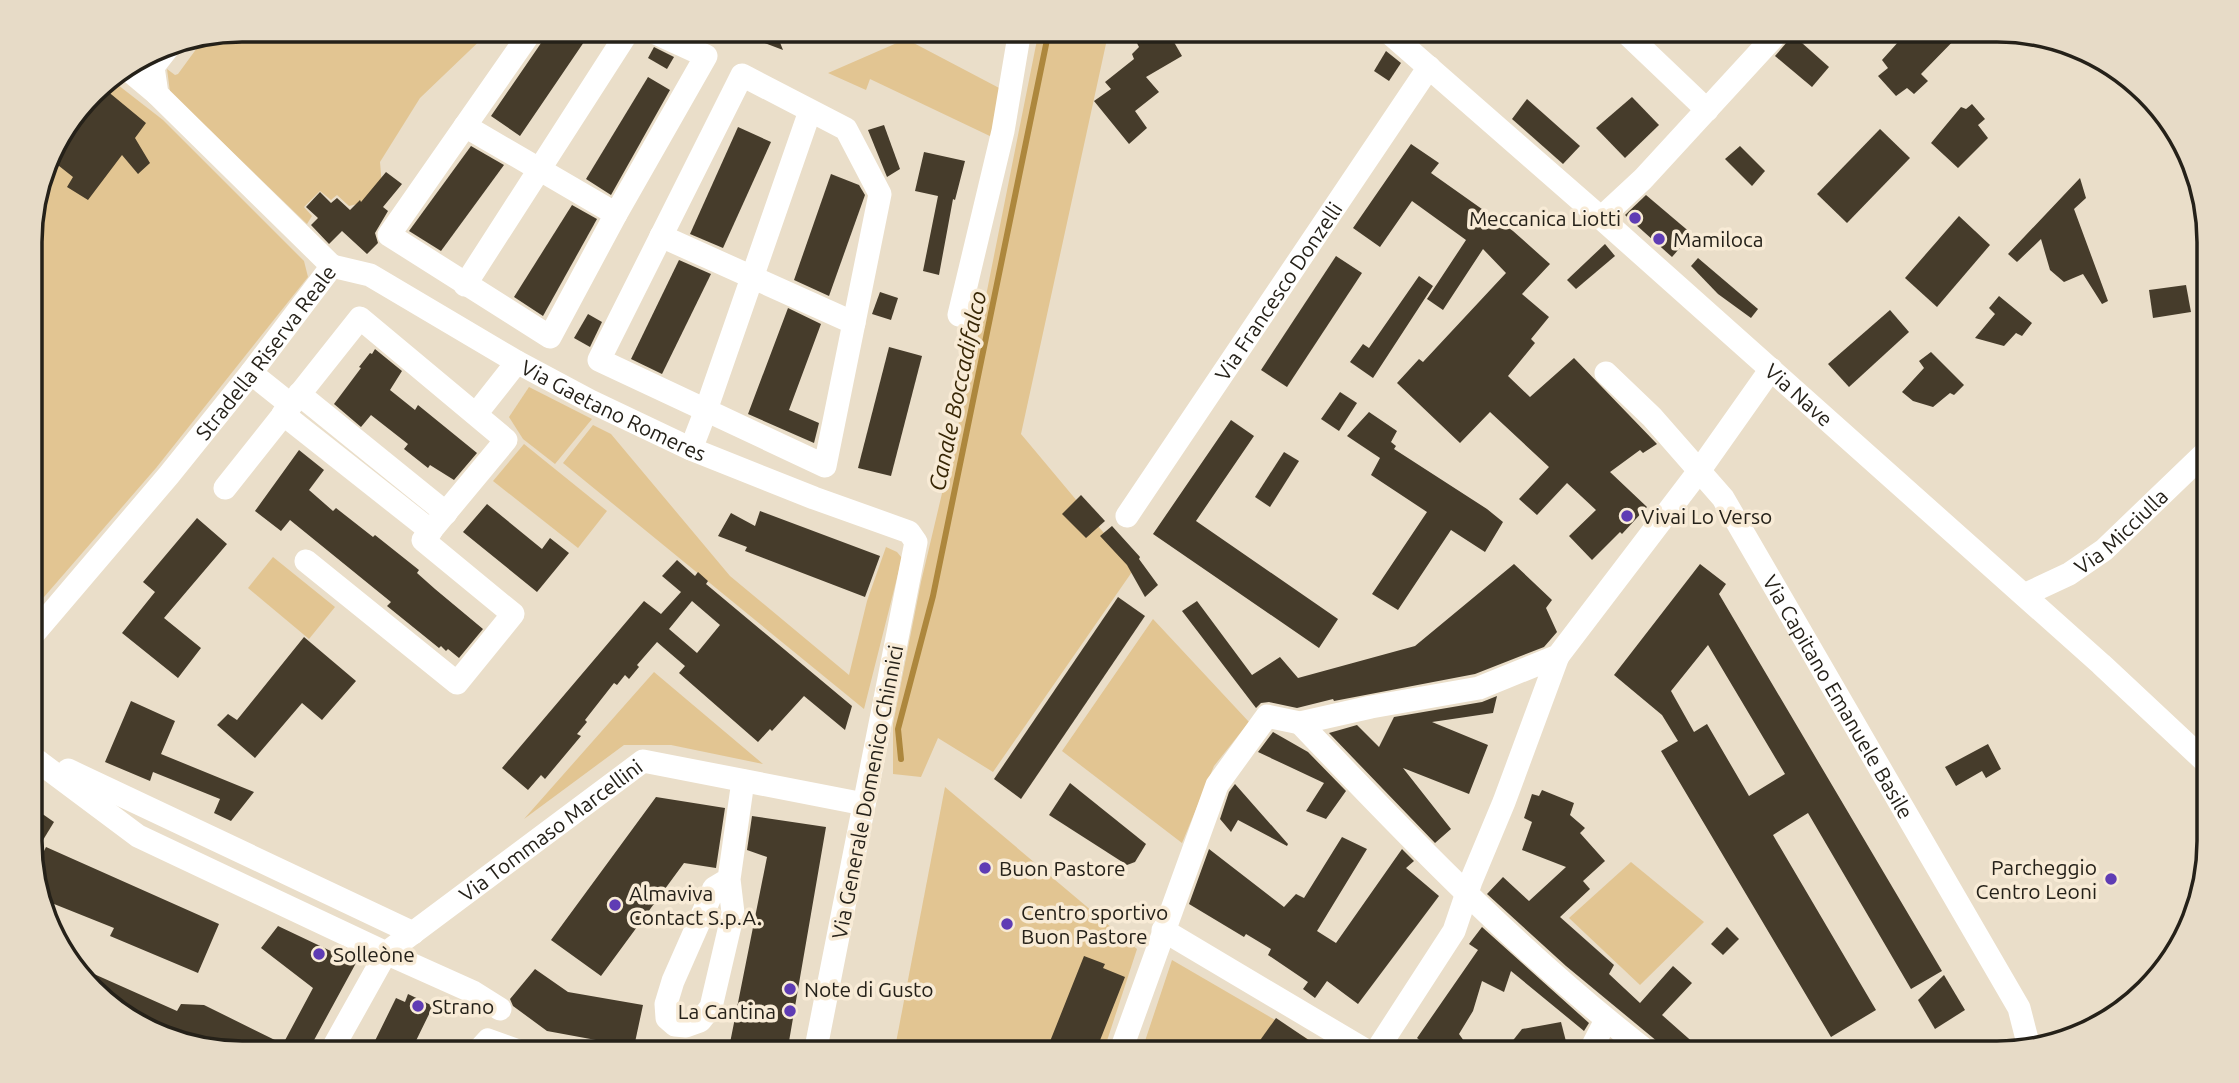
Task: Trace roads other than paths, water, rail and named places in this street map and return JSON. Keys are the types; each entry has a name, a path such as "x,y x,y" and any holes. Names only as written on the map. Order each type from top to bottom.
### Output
{"street":[{"path":"524,42 389,235 550,337 706,56 675,42"},
{"path":"435,312 540,169 621,42"},
{"path":"959,315 1003,131 1018,42"},
{"name":"Via Nave","path":"1400,42 1771,369 2197,754"},
{"path":"1636,42 1707,110"},
{"path":"1601,218 1643,179 1769,42"},
{"path":"157,94 153,67 158,61"},
{"name":"Via Francesco Donzelli","path":"1127,516 1429,67"},
{"name":"Stradella Riserva Reale","path":"42,624 169,475 332,266 157,94 133,75"},
{"path":"742,75 810,110 846,129 880,194 825,466 599,360 742,75"},
{"path":"691,449 810,110"},
{"path":"465,126 616,214"},
{"path":"661,236 854,323"},
{"name":"Via Gaetano Romeres","path":"332,266 370,275 517,362 590,401 691,449 909,532"},
{"path":"225,488 360,318 506,440 424,540 513,614 457,683 306,561"},
{"path":"477,414 517,362"},
{"path":"1381,1041 1454,932 1558,656 1699,471 1771,369"},
{"path":"251,373 446,513"},
{"name":"Via Capitano Emanuele Basile","path":"1606,373 1652,417 1711,481 1723,498 2019,1008 2027,1038"},
{"path":"291,404 431,531"},
{"name":"Via Micciulla","path":"2024,595 2069,574 2104,550 2197,461"},
{"name":"Via Generale Domenico Chinnici","path":"817,1041 915,554 916,542 909,532"},
{"path":"1124,1041 1217,785 1267,716 1300,723 1370,706 1479,688 1558,656"},
{"path":"1300,723 1380,808 1467,892 1551,972 1633,1041"},
{"path":"42,759 413,933"},
{"name":"Via Tommaso Marcellini","path":"386,953 643,761 863,804"},
{"path":"42,762 138,836 473,992 500,1009"},
{"path":"729,879 713,888 673,981 667,1004 667,1018 674,1025 686,1026 699,1021 711,1007 733,913 729,879 743,781"},
{"path":"1163,930 1353,1041"},
{"path":"337,1041 386,953"},
{"path":"1595,1041 1606,1020"}],"waterway":[{"name":"Canale Boccadifalco","path":"901,759 898,729 933,596 1047,42"}],"place":[{"name":"Meccanica Liotti","path":"1635,218"},
{"name":"Mamiloca","path":"1659,239"},
{"name":"Vivai Lo Verso","path":"1627,516"},
{"name":"Buon Pastore","path":"985,868"},
{"name":"Parcheggio Centro Leoni","path":"2111,879"},
{"name":"Almaviva Contact S.p.A.","path":"615,905"},
{"name":"Centro sportivo Buon Pastore","path":"1007,924"},
{"name":"Solleòne","path":"319,954"},
{"name":"Note di Gusto","path":"790,989"},
{"name":"Strano","path":"418,1006"},
{"name":"La Cantina","path":"790,1011"}]}
